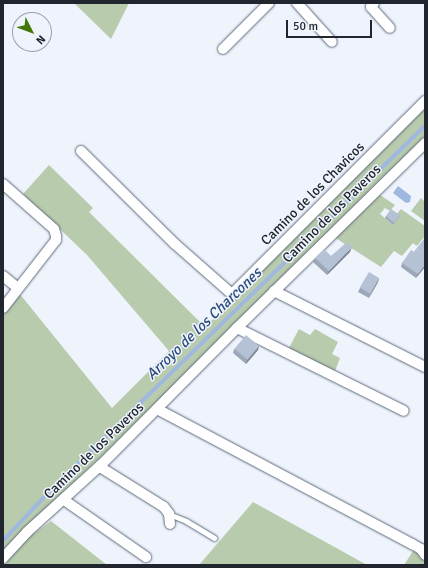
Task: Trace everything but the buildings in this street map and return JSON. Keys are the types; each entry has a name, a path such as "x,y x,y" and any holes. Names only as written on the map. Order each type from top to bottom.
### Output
{"street":[{"path":"223,50 269,3"},
{"path":"374,3 371,7 390,28"},
{"path":"299,4 332,42"},
{"name":"Camino de los Chavicos","path":"81,151 175,244 232,294 425,101"},
{"name":"Camino de los Paveros","path":"3,558 27,532 100,467 274,291 425,142"},
{"path":"3,184 54,230 56,240 3,308"},
{"path":"3,276 18,288"},
{"path":"274,291 425,367"},
{"path":"237,328 404,411"},
{"path":"157,409 412,544 421,549 425,555"},
{"path":"100,467 164,506 170,519"},
{"path":"64,500 146,557"}],"lane":[{"path":"170,519 186,520 214,538"}],"green space":[{"path":"74,3 129,3 111,39"},
{"path":"425,107 425,138 133,427 41,513 3,553 3,314 19,293 112,408 169,351 87,255 23,194 49,165 93,208 89,212 205,327"},
{"path":"380,195 395,205 390,211 385,208 380,214 393,225 396,215 401,209 425,226 425,236 417,246 413,243 402,256 394,251 381,267 334,237 377,196"},
{"path":"421,198 425,202 425,221 411,211"},
{"path":"299,329 310,335 315,329 338,342 332,354 340,358 335,371 289,348"},
{"path":"253,502 349,555 367,565 199,565"},
{"path":"51,521 107,565 5,565 18,545"},
{"path":"419,542 425,544 425,565 404,565"}],"water":[{"path":"398,186 411,196 410,202 406,203 393,193"}],"waterway":[{"name":"Arroyo de los Charcones","path":"3,541 50,491 425,126"}]}
